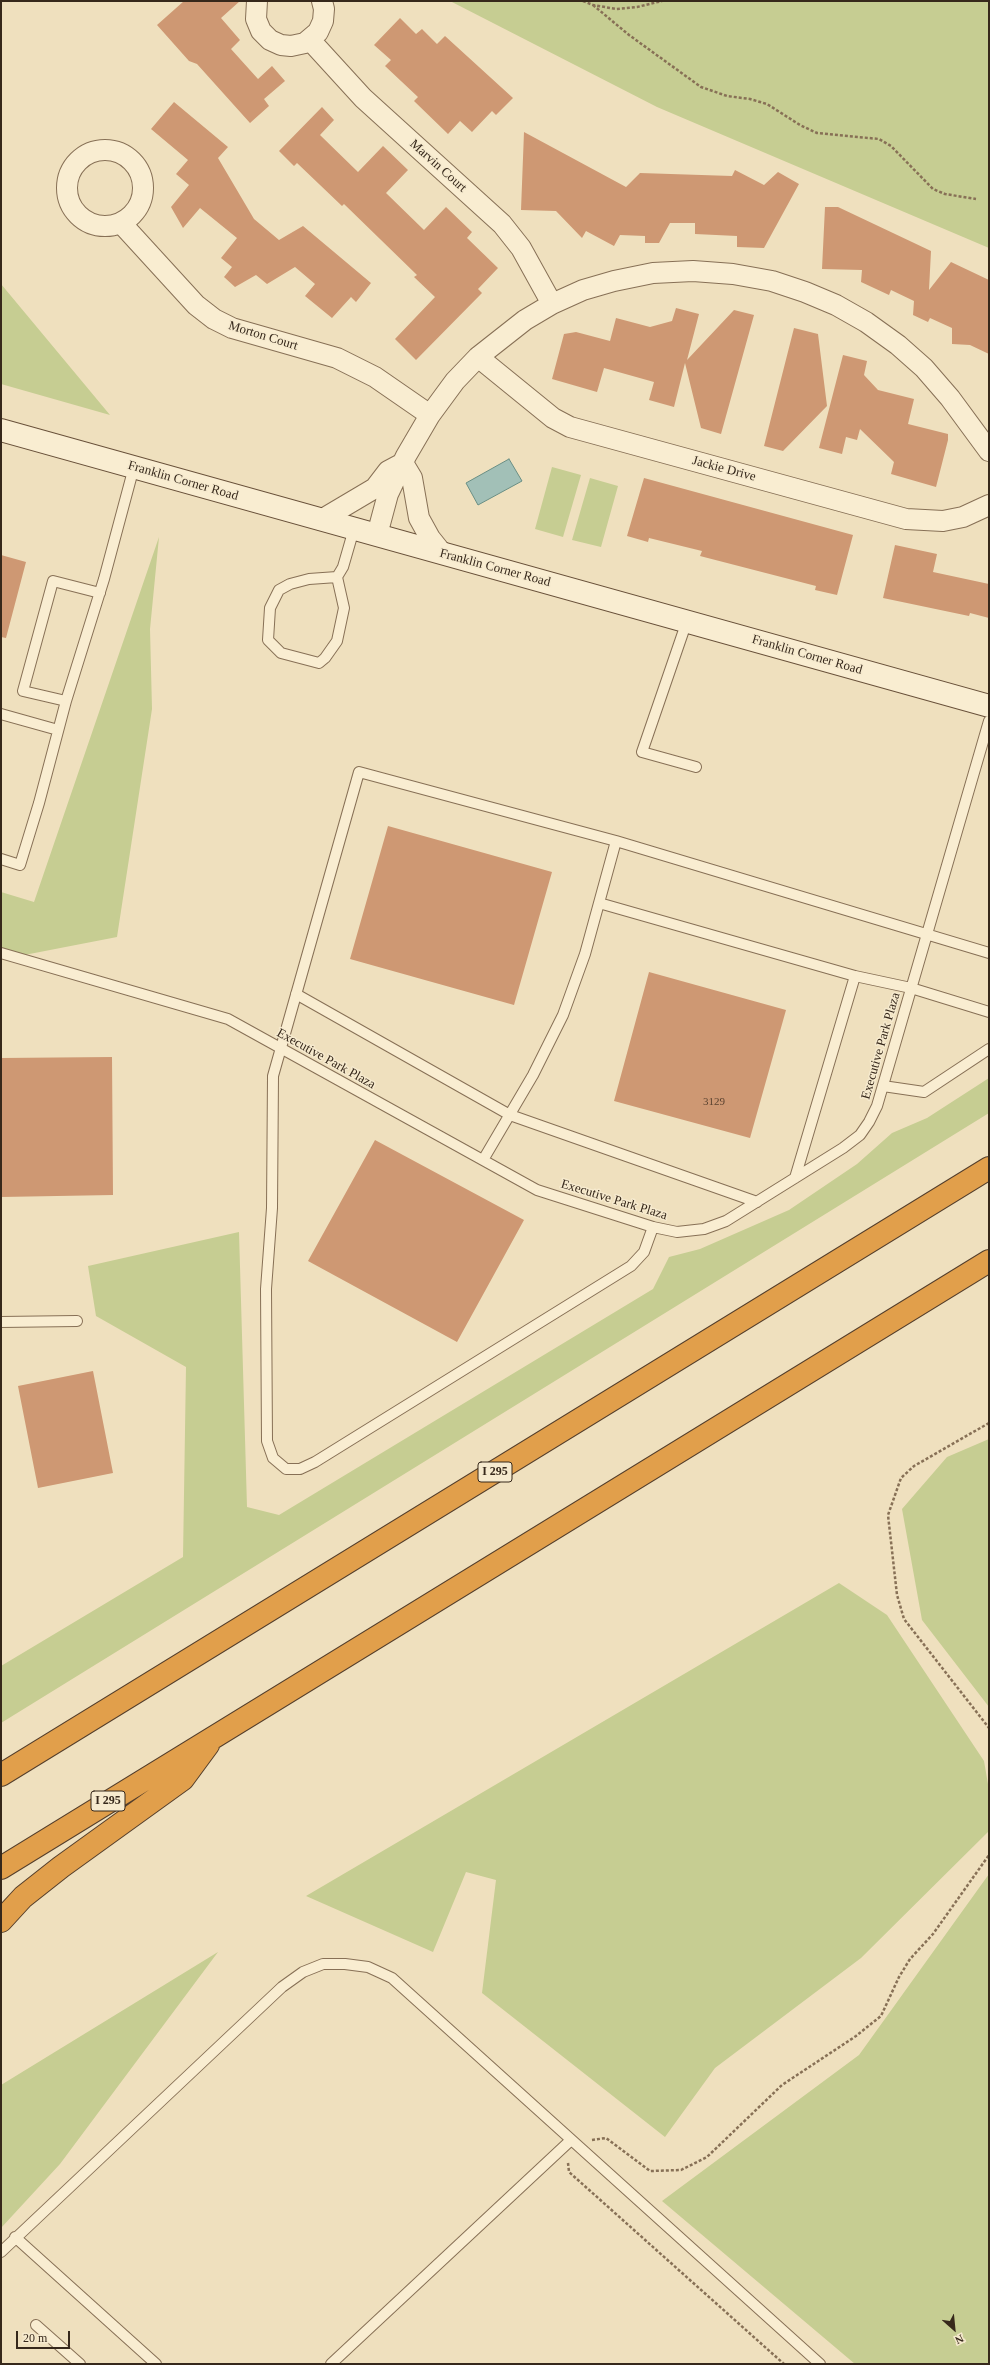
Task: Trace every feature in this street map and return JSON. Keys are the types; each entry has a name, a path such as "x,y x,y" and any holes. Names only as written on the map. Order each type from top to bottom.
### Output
{"highway":[{"name":"I 295","path":"1,1775 989,1168"},
{"name":"I 295","path":"1,1868 215,1735 989,1261"},
{"path":"1,1921 23,1897 61,1867 183,1779 215,1735"}],"main road":[{"name":"Franklin Corner Road","path":"1,430 989,706"}],"street":[{"path":"257,1 256,19 261,32 270,40 281,45 291,46 310,40 318,32 323,21 322,1"},
{"name":"Marvin Court","path":"310,40 363,98 502,224 520,248 552,304"},
{"name":"Morton Court","path":"121,223 196,305 214,319 232,328 337,358 375,377 430,415"},
{"path":"377,535 386,501 403,463 430,415 455,381 478,357 525,320 552,304 598,285 653,274 693,271 733,274 772,281 805,292 836,305 866,322 898,345 924,368 946,393 982,427 989,451"},
{"name":"Jackie Drive","path":"478,357 553,418 570,427 906,519 943,521 963,517 989,505"},
{"path":"321,520 375,488 388,471 403,463"},
{"path":"403,463 412,478 420,518 430,538 442,553"}],"lane":[{"path":"1,859 20,865 66,701 100,593 134,467"},
{"path":"337,577 303,581 290,584 280,590 270,608 268,640 281,653 319,663 325,658 337,641 344,608 337,577 343,567 354,529"},
{"path":"66,701 23,691 53,581 100,593"},
{"path":"687,621 642,752 696,767"},
{"path":"1,714 58,730"},
{"name":"Executive Park Plaza","path":"1,953 228,1019 537,1190 653,1227 677,1232 704,1228 726,1221 843,1148 860,1135 877,1106 989,721"},
{"path":"653,1227 644,1252 631,1266 315,1462 300,1469 286,1469 273,1458 267,1441 266,1288 272,1208 273,1076 360,772 616,841 989,952"},
{"path":"483,1160 533,1075 563,1015 585,954 616,841"},
{"path":"599,903 855,976 911,988 989,1012"},
{"path":"795,1178 855,976"},
{"path":"296,994 510,1115 757,1202"},
{"path":"883,1086 924,1092 989,1049"},
{"path":"1,1322 77,1321"},
{"path":"1,2252 15,2237 282,1988 303,1972 323,1964 345,1964 368,1967 392,1978 820,2364"},
{"path":"331,2364 571,2140"},
{"path":"15,2237 156,2364"},
{"path":"36,2325 80,2364"}],"path":[{"path":"583,1 593,5 616,9 637,7 662,1"},
{"path":"593,5 629,35 700,87 727,96 750,99 767,104 800,126 817,134 879,138 891,146 933,189 946,194 976,199"},
{"path":"989,1423 914,1466 901,1478 888,1515 897,1595 904,1618 989,1728"},
{"path":"784,2364 569,2172 568,2163 581,2148 592,2140 606,2138 650,2171 681,2170 707,2157 782,2085 856,2036 881,2016 899,1977 910,1959 933,1934 989,1855"}],"green space":[{"path":"450,1 989,1 989,248 657,107"},
{"path":"1,284 110,415 1,384"},
{"path":"552,467 581,475 563,537 535,529"},
{"path":"590,478 618,486 601,547 572,540"},
{"path":"159,537 150,629 152,709 117,937 14,957 1,953 1,892 34,902"},
{"path":"989,1078 989,1113 1,1723 1,1666 183,1557 186,1367 96,1316 88,1266 239,1232 247,1507 279,1515 653,1289 669,1257 700,1249 789,1210 857,1164 892,1133 927,1118"},
{"path":"989,1439 989,1707 922,1620 902,1509 947,1457"},
{"path":"839,1583 887,1615 984,1761 989,1790 989,1831 861,1958 715,2068 665,2137 482,1993 496,1880 466,1872 433,1952 306,1896"},
{"path":"989,1874 989,2364 855,2364 662,2201 859,2055"},
{"path":"218,1952 60,2164 1,2228 1,2085"}],"water":[{"path":"509,459 522,481 478,505 466,483"}],"building":[{"path":"184,1 240,1 221,18 240,40 231,49 258,79 272,66 285,81 264,99 269,106 250,123 197,64 189,61 157,25"},
{"path":"400,18 416,34 422,29 437,44 445,36 513,98 496,115 492,111 472,132 460,121 448,134 414,101 418,97 385,66 391,60 374,45"},
{"path":"174,102 228,147 218,158 254,219 279,240 303,226 371,283 356,302 351,297 332,318 305,296 315,284 295,267 267,284 256,275 235,287 224,277 232,267 221,258 237,238 200,208 183,228 171,207 189,185 176,174 188,160 151,129"},
{"path":"322,107 334,120 320,135 358,172 383,146 408,170 386,193 424,230 446,207 472,232 467,238 498,268 478,289 482,293 416,360 395,339 435,297 414,277 417,275 344,204 342,206 297,163 294,166 279,151"},
{"path":"524,132 626,187 640,173 732,176 735,170 764,185 778,172 799,184 764,248 737,247 737,236 695,234 695,223 670,223 659,243 645,243 645,236 620,235 614,246 586,231 582,238 556,211 521,210"},
{"path":"825,207 838,207 931,251 929,290 951,262 989,280 989,354 970,345 952,344 952,328 930,318 928,322 913,315 914,301 891,290 889,295 861,282 862,270 822,269"},
{"path":"676,308 699,314 687,360 734,310 754,315 721,434 701,428 685,363 674,407 649,400 654,382 604,368 597,392 552,379 564,334 576,332 610,341 616,318 650,327 672,321"},
{"path":"794,328 818,334 827,406 783,451 764,446"},
{"path":"843,355 867,361 864,375 878,390 914,399 908,424 948,434 948,440 936,487 891,474 894,462 860,429 857,440 846,437 842,454 819,448"},
{"path":"644,478 853,535 837,595 815,590 816,586 700,556 702,551 649,538 648,542 627,536"},
{"path":"895,545 937,554 933,572 989,584 989,618 970,613 969,616 883,598"},
{"path":"1,555 26,562 6,638 1,637"},
{"path":"388,826 552,872 514,1005 350,959"},
{"path":"649,972 786,1010 750,1138 614,1101"},
{"path":"112,1057 113,1195 1,1197 1,1058"},
{"path":"375,1140 524,1220 457,1342 308,1261"},
{"path":"93,1371 113,1473 38,1488 18,1386"}]}
